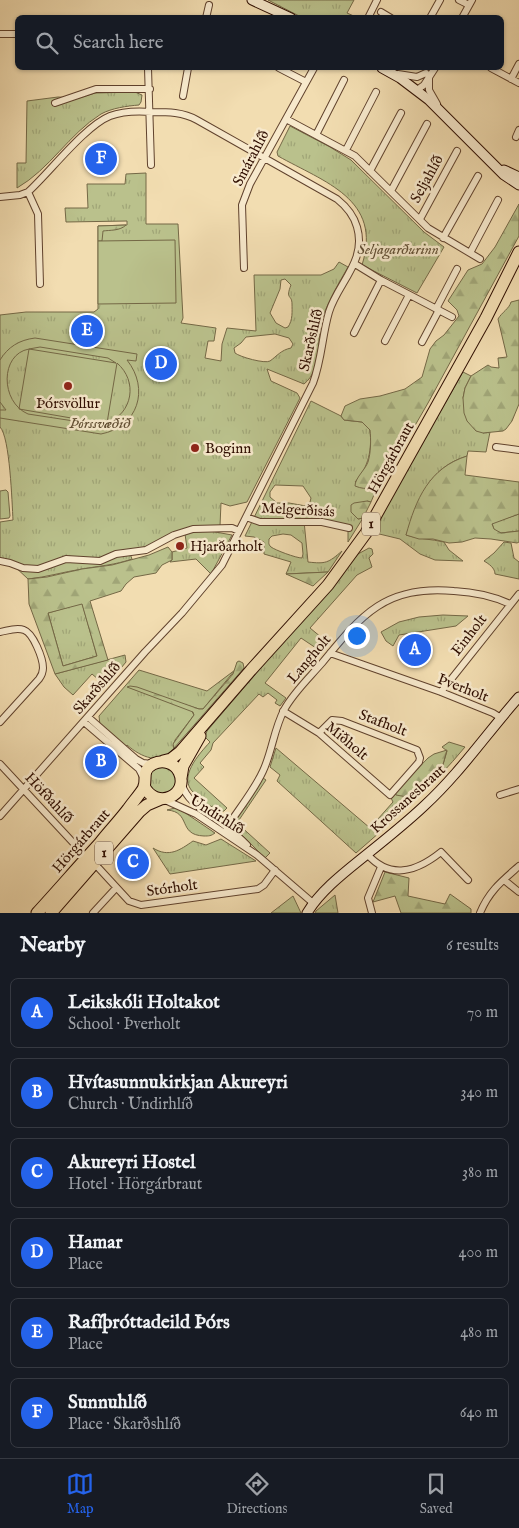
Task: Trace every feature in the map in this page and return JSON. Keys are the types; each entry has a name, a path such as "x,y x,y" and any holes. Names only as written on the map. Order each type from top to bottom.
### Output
{"highway":[{"name":"Hörgárbraut","path":"37,913 124,814 144,783 146,770 158,763 171,759 180,752 328,585 362,539 493,304 519,252"},
{"name":"Hörgárbraut","path":"493,304 519,267"},
{"name":"Hörgárbraut","path":"51,913 143,808 162,799 169,798 177,792 183,766 220,706"},
{"path":"158,763 169,762 177,769 181,781"},
{"path":"144,783 151,795 162,799"}],"street":[{"path":"252,0 284,15"},
{"path":"370,15 378,0"},
{"path":"432,15 440,0"},
{"path":"459,0 471,3 464,15"},
{"path":"207,15 209,5"},
{"path":"381,12 386,15"},
{"path":"0,34 15,34"},
{"path":"511,79 519,64"},
{"path":"148,70 151,165"},
{"path":"183,96 188,70"},
{"path":"283,70 306,82"},
{"name":"Smárahlíð","path":"244,268 242,205 245,194 313,70"},
{"path":"387,70 417,90 497,166 504,175 519,185"},
{"path":"388,70 412,77 428,73"},
{"path":"495,70 519,83"},
{"path":"417,90 424,85 428,73"},
{"path":"428,73 429,90 440,112"},
{"path":"316,135 344,80"},
{"path":"55,104 96,89 150,89"},
{"path":"346,150 376,92"},
{"name":"Skarðshlíð","path":"0,816 217,572 239,532 313,383 321,360 330,310 355,264 359,247 356,223 346,207 332,196 191,117 171,112 118,114 100,121 28,192"},
{"path":"370,170 401,113"},
{"name":"Seljahlíð","path":"286,119 355,156 428,228 480,259"},
{"name":"Seljahlíð","path":"391,191 427,124"},
{"path":"516,137 519,130"},
{"name":"Seljahlíð","path":"420,219 457,151"},
{"path":"497,166 519,177"},
{"path":"443,238 478,176"},
{"path":"0,197 20,195 28,192 38,214 40,284"},
{"path":"470,253 498,200"},
{"path":"355,264 381,280 452,317"},
{"path":"422,342 458,269"},
{"path":"354,333 381,280"},
{"path":"385,341 409,295"},
{"path":"496,447 519,450"},
{"name":"Melgerðisás","path":"246,517 260,522 322,522 349,528"},
{"path":"0,561 23,568 38,569 66,559 100,561 116,554 146,550 174,535 193,529 227,528 239,532"},
{"name":"Langholt","path":"225,830 262,772 283,711 330,652 356,623 372,610 400,594 427,590 456,591 498,598 510,604"},
{"name":"Einholt","path":"440,692 519,594"},
{"path":"0,632 18,629 28,632 32,637 43,667 39,679 0,722"},
{"name":"Þverholt","path":"330,652 440,692 501,718"},
{"name":"Krossanesbraut","path":"306,913 313,903 346,871 424,807 470,758 519,698"},
{"name":"Miðholt","path":"283,711 319,733 390,795"},
{"path":"86,719 142,763 158,763"},
{"path":"86,719 139,769 144,783"},
{"name":"Stafholt","path":"319,733 332,720 337,720 417,750 420,758 419,762 390,795"},
{"name":"Höfðahlíð","path":"0,764 79,849"},
{"name":"Undirhlíð","path":"181,781 184,792 191,802 313,903"},
{"path":"500,795 519,789"},
{"name":"Undirhlíð","path":"162,799 196,814 225,830"},
{"path":"92,851 94,864"},
{"path":"367,854 381,867 400,870 415,868 428,862 441,852 468,880"},
{"name":"Stórholt","path":"94,864 129,901 141,905 258,888 264,885 275,870"},
{"path":"480,913 487,897 519,866"},
{"path":"372,913 368,898 381,867"},
{"path":"504,880 519,892"},
{"path":"93,913 116,888"}],"green space":[{"path":"268,0 354,0 347,13 352,15 297,15"},
{"path":"135,92 142,95 139,105 115,109 101,114 79,131 40,171 17,188 17,163 26,163 27,101 58,97 79,98 95,93"},
{"name":"Seljagarðurinn","path":"290,126 351,160 424,232 444,247 417,293 362,265 366,242 364,224 357,208 345,195 278,156 277,152"},
{"name":"Þórssvæðið","path":"146,173 146,224 178,224 183,318 181,323 216,328 214,341 208,341 205,358 221,361 222,344 227,328 256,331 254,275 321,275 334,269 339,262 348,267 331,297 323,317 317,361 310,378 304,384 267,369 271,381 297,393 300,398 247,502 230,506 221,503 220,526 190,527 152,545 129,551 132,559 28,579 13,565 0,562 0,522 13,520 8,456 6,443 0,427 0,315 26,312 94,312 98,309 98,226 127,225 127,221 66,222 65,208 88,208 87,184 125,184 126,174","holes":["285,279 291,285 289,295 292,301 291,321 288,327 285,328 276,323 270,313 280,289 281,280","275,334 289,338 293,344 291,348 270,361 252,360 235,353 234,348 246,337"]},
{"path":"519,204 519,236 428,403 384,479 371,488 355,486 368,462 371,446 370,430 362,422 344,420 341,416 345,406 360,399 405,389 422,377 430,349 459,316 457,310 448,301 468,270 482,264 495,247"},
{"path":"126,225 118,229 103,231 102,241 98,241 98,226"},
{"path":"175,240 176,303 98,304 98,241"},
{"path":"519,300 519,404 512,421 503,431 483,433 476,431 467,421 464,413 463,398 465,388 471,376 488,365 499,368 498,358 507,357 498,319 511,302"},
{"name":"Þórsvöllur","path":"35,338 137,354 136,361 127,360 134,371 139,394 132,415 124,424 114,430 101,434 0,418 0,410 6,410 0,402 0,360 14,345","holes":["40,347 108,358 116,363 29,349","29,349 19,408 12,399 7,379 13,360 19,353","117,363 124,370 128,379 130,396 122,412 107,423","21,409 106,424 100,425 28,414"]},
{"path":"463,372 471,376 465,388 463,398 483,433 490,432 486,452 468,451 467,456 442,469 434,477 421,498 406,535 444,542 449,550 463,561 435,560 420,554 400,539 371,532"},
{"path":"311,401 341,416 344,420 362,422 370,430 368,458 364,470 355,482 367,489 378,485 371,502 367,501 358,519 363,518 348,542 348,529 304,521 308,562 326,562 342,551 328,572 286,574 291,562 264,554 264,542 254,537 245,536","holes":["275,485 303,486 311,498 310,502 306,506 277,503 270,497 270,492","291,535 302,543 302,558 286,554 270,546 269,539 272,536"]},
{"path":"467,456 465,475 519,482 519,514 492,524 494,529 501,533 519,531 519,542 475,538 449,543 433,539 419,539 406,535 414,509 426,486 443,468"},
{"path":"6,490 8,492 10,516 9,518 0,519 0,491"},
{"path":"367,501 371,502 363,518 358,519 351,512 351,505"},
{"path":"519,514 519,531 501,533 494,530 492,523"},
{"path":"196,531 210,531 232,535 211,574 196,559 170,562 172,560 172,552 187,548 185,534"},
{"path":"504,542 511,543 514,558 519,562 519,579 495,574 493,568 484,561"},
{"path":"168,547 172,552 172,560 162,565 156,573 134,577 121,591 90,601 108,660 55,674 29,604 28,579 112,565 149,555","holes":["82,604 97,656 63,666 48,613"]},
{"path":"369,548 372,549 373,554 369,558 372,567 357,575 310,628 327,642 319,650 301,638 265,683 286,698 280,706 275,703 277,700 268,693 263,697 259,694 213,743 211,750 200,763 204,767 194,778 227,808 220,812 203,801 189,787 189,773 192,766 210,742 205,737 207,731 358,554"},
{"path":"328,572 313,586 286,574"},
{"path":"82,603 97,656 63,666 48,613"},
{"path":"443,615 468,616 456,626 399,635 393,646 386,641 381,632 399,622 419,617"},
{"path":"125,655 126,662 106,686 92,674 73,695 64,687 55,674"},
{"path":"239,661 243,663 244,668 174,748 173,744 194,715 193,712 127,687 137,687 203,709 233,674"},
{"path":"139,670 207,691 235,670 203,709 128,687 191,710 194,715 175,740 174,748 169,754 163,757 150,758 138,753 127,745 125,748 100,725 99,716"},
{"path":"449,742 465,747 426,789 356,853 277,781 280,775 270,767 276,748 370,828 393,802 391,798 395,792 412,795 442,768 447,751 442,747"},
{"path":"447,750 442,768 412,795 407,797 396,795 395,792 428,758"},
{"path":"163,766 172,770 177,778 173,791 161,795 150,787 150,773"},
{"path":"263,778 266,780 237,823 270,853 265,858 236,829 235,820"},
{"path":"175,808 215,833 210,836 204,836 190,832 180,815 167,810"},
{"path":"221,839 256,861 170,874 153,848 169,853 179,850 193,841 206,845"},
{"path":"385,872 409,878 408,896 445,904 450,894 471,909 471,913 401,913 395,896 373,902"},
{"path":"335,895 338,913 315,913 316,911"},
{"path":"293,896 301,913 271,913"}],"place":[{"name":"Sunnuhlíð","path":"101,159"},
{"name":"Rafíþróttadeild Þórs","path":"87,331"},
{"name":"Hamar","path":"161,364"},
{"name":"Þórsvöllur","path":"68,386"},
{"name":"Boginn","path":"195,448"},
{"name":"Hjarðarholt","path":"180,546"},
{"name":"Leikskóli Holtakot","path":"415,650"},
{"name":"Hvítasunnukirkjan Akureyri","path":"101,762"},
{"name":"Akureyri Hostel","path":"133,863"}]}
